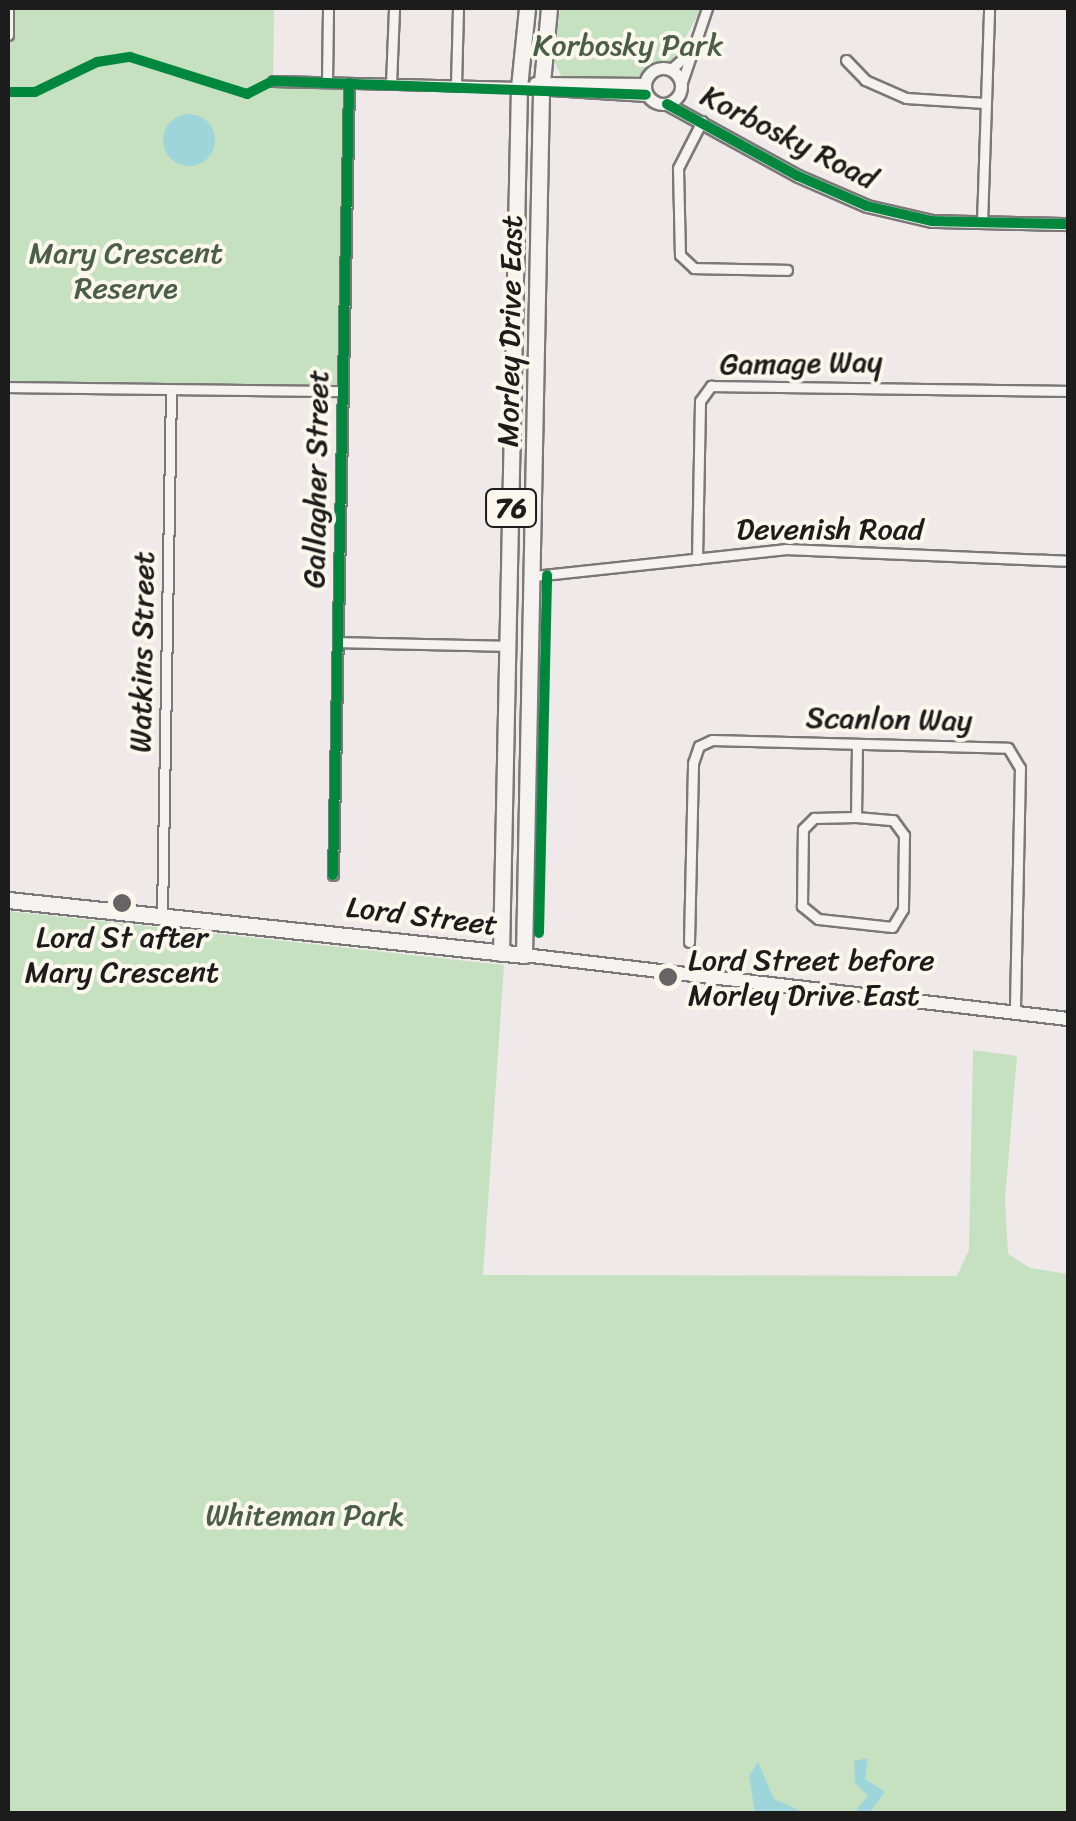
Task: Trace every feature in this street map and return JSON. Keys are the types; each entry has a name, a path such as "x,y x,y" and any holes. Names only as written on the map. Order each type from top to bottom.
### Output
{"main road":[{"name":"Morley Drive East","path":"501,953 519,87 527,8"},
{"name":"Morley Drive East","path":"524,956 542,87 549,8"},
{"name":"Lord Street","path":"8,900 1068,1019"}],"street":[{"path":"8,8 8,35"},
{"path":"326,82 328,8"},
{"path":"391,84 394,8"},
{"path":"456,86 458,8"},
{"path":"667,104 682,85 688,54 706,8"},
{"path":"982,223 989,8"},
{"path":"273,81 646,89 654,70 671,69 688,54"},
{"path":"846,60 864,80 906,98 984,102"},
{"name":"Korbosky Road","path":"671,69 699,119"},
{"name":"Gallagher Street","path":"333,876 349,83"},
{"name":"Korbosky Road","path":"646,89 798,176 868,206 932,221 1068,224"},
{"path":"699,119 678,168 680,255 694,268 788,270"},
{"name":"Gamage Way","path":"696,559 700,401 715,384 1068,390"},
{"path":"8,387 343,391"},
{"name":"Watkins Street","path":"162,915 172,390"},
{"name":"Devenish Road","path":"534,576 785,550 1068,561"},
{"path":"338,642 508,646"},
{"name":"Scanlon Way","path":"690,942 692,763 698,746 712,740 1000,746 1018,759 1015,1012"},
{"path":"856,744 856,817"},
{"path":"856,817 894,820 904,835 903,909 892,926 818,919 802,906 803,829 814,818 856,817"}],"green space":[{"name":"Mary Crescent Reserve","path":"8,8 274,8 273,81 349,83 343,391 8,387","holes":["195,114 211,155 196,165 164,143 167,127 179,116"]},
{"name":"Korbosky Park","path":"560,8 702,8 674,58 639,82 562,77 554,61"},
{"name":"Whiteman Park","path":"8,911 504,965 483,1275 957,1276 969,1250 973,1050 1017,1056 1005,1200 1008,1254 1030,1268 1068,1274 1068,1813 8,1813"}],"water":[{"path":"189,114 207,122 215,140 207,158 189,166 171,158 163,140 171,122"},
{"path":"868,1758 865,1779 885,1792 869,1813 854,1813 868,1796 855,1783 854,1761"},
{"path":"758,1762 774,1799 805,1813 755,1813 749,1776"}],"cycle path":[{"path":"8,92 35,92 97,62 130,57 247,94 273,81 646,95"},
{"path":"333,875 349,83"},
{"path":"667,104 798,176 867,206 932,221 1068,224"},
{"path":"539,933 547,575"}],"place":[{"name":"Lord St after Mary Crescent","path":"122,903"},
{"name":"Lord Street before Morley Drive East","path":"668,977"}]}
